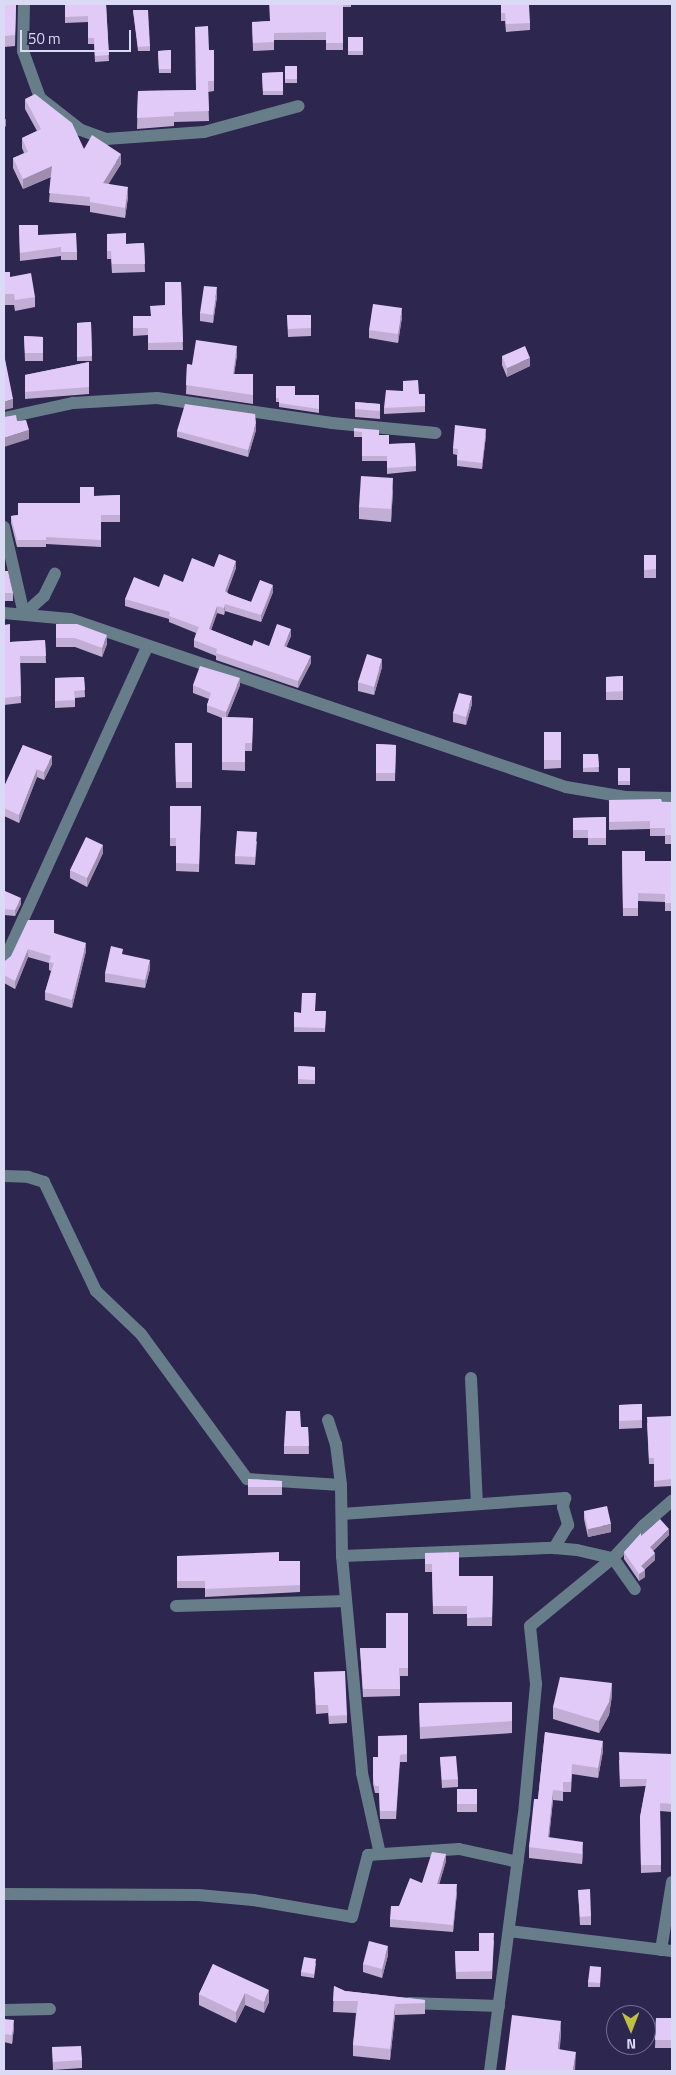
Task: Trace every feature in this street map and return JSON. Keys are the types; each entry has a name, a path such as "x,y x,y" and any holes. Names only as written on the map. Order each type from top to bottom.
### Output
{"street":[{"path":"24,4 24,51 40,98 81,130 106,139 204,132 299,106"},
{"path":"4,418 73,403 157,398 332,423 436,433"},
{"path":"4,527 24,614"},
{"path":"24,614 44,596 55,573"},
{"path":"4,613 70,619 146,647 354,713 470,757 566,787 625,797 672,798"},
{"path":"4,961 8,942 146,647"},
{"path":"4,1176 28,1177 44,1182 96,1291 141,1334 247,1479 341,1486"},
{"path":"471,1378 477,1504"},
{"path":"328,1420 336,1444 341,1486 342,1556 362,1773 380,1854"},
{"path":"342,1514 565,1498 564,1508 568,1525 554,1548"},
{"path":"490,2071 518,1862 536,1684 530,1626 613,1558 672,1501"},
{"path":"342,1556 554,1548 613,1558 634,1589"},
{"path":"176,1606 346,1601"},
{"path":"4,1894 198,1895 254,1900 352,1917 368,1855 459,1850 518,1862"},
{"path":"509,1931 666,1951 672,1882"},
{"path":"400,2002 499,2006"},
{"path":"4,2010 50,2009"}],"building":[{"path":"4,4 16,4 15,35 4,36"},
{"path":"106,4 109,55 95,56 94,38 88,38 88,16 65,17 65,5"},
{"path":"270,4 343,4 343,43 326,43 326,32 274,33 274,42 253,43 252,22 270,21"},
{"path":"501,4 529,5 530,23 506,24 505,13 501,13"},
{"path":"133,10 148,10 150,46 138,47"},
{"path":"208,26 209,50 214,50 214,81 208,81 209,111 174,112 174,116 137,118 138,91 196,90 195,27"},
{"path":"348,37 363,37 363,51 348,51"},
{"path":"171,50 171,69 159,69 158,51"},
{"path":"285,66 297,66 297,79 285,79"},
{"path":"283,72 283,91 263,91 262,73"},
{"path":"35,94 72,123 84,149 92,135 121,154 103,183 128,187 125,208 90,202 90,197 49,193 52,166 23,179 13,158 28,152 22,138 41,129 25,99"},
{"path":"19,225 38,225 38,235 76,233 77,252 61,252 61,247 20,253"},
{"path":"126,233 126,244 144,243 145,264 112,264 111,251 107,251 107,234"},
{"path":"4,272 10,272 10,277 31,273 35,297 15,300 14,294 4,294"},
{"path":"165,282 181,282 183,342 148,343 148,328 133,328 133,316 151,316 150,306 165,305"},
{"path":"204,286 217,287 213,315 200,313"},
{"path":"373,304 402,308 398,334 369,330"},
{"path":"287,315 311,315 311,328 288,329"},
{"path":"91,322 92,356 77,357 77,323"},
{"path":"24,336 43,337 43,353 25,353"},
{"path":"196,340 237,346 233,374 253,374 253,395 186,385 187,364 192,365"},
{"path":"525,346 530,358 507,368 502,356"},
{"path":"4,354 13,399 4,402"},
{"path":"89,362 89,387 25,392 25,375"},
{"path":"418,380 419,394 425,394 425,406 384,408 386,390 403,391 403,381"},
{"path":"276,386 295,386 295,395 319,395 319,409 279,403 279,398 276,398"},
{"path":"355,402 380,404 380,411 355,409"},
{"path":"185,404 255,414 256,423 248,450 177,431"},
{"path":"16,415 17,421 26,420 29,430 4,438 4,417"},
{"path":"455,425 486,429 482,463 457,460 458,449 453,448"},
{"path":"354,428 379,430 379,435 389,435 389,444 415,443 416,466 387,468 387,456 362,456 362,432 354,431"},
{"path":"361,476 393,478 391,509 359,507"},
{"path":"80,487 94,487 94,496 120,495 120,515 101,515 101,540 46,537 46,540 17,540 11,516 18,515 18,503 80,503"},
{"path":"219,554 236,561 225,591 229,594 251,602 260,580 273,585 261,615 225,604 224,608 217,606 209,629 252,646 254,640 269,646 277,624 291,629 284,646 311,656 298,681 216,653 217,649 194,640 199,627 169,616 170,612 125,599 134,577 159,587 164,574 183,582 192,558 214,567"},
{"path":"644,555 656,555 656,569 644,570"},
{"path":"4,571 8,571 13,593 4,593"},
{"path":"10,624 10,642 45,640 46,656 20,656 21,696 4,698 4,625"},
{"path":"56,624 77,624 107,635 102,648 75,638 56,638"},
{"path":"367,654 382,659 374,687 358,682"},
{"path":"200,666 240,678 226,712 207,705 211,693 193,685"},
{"path":"623,676 623,691 606,692 606,677"},
{"path":"84,677 85,690 74,691 75,700 55,701 55,678"},
{"path":"459,693 472,696 466,717 453,713"},
{"path":"222,717 253,718 252,743 245,743 245,762 222,762"},
{"path":"544,732 561,732 561,760 544,760"},
{"path":"175,743 192,743 192,782 176,782"},
{"path":"376,744 396,745 395,773 376,773"},
{"path":"23,745 52,756 44,772 37,769 19,815 4,808 4,787"},
{"path":"583,754 598,754 599,767 583,768"},
{"path":"618,768 630,768 630,781 618,781"},
{"path":"661,799 662,802 672,802 672,835 665,835 665,828 650,828 650,821 609,822 609,800"},
{"path":"170,806 201,806 199,864 176,863 176,838 170,838"},
{"path":"606,817 606,838 588,838 588,830 573,830 573,818"},
{"path":"237,831 257,832 255,857 235,856"},
{"path":"86,837 103,845 87,878 70,870"},
{"path":"622,851 645,851 645,861 672,861 672,903 665,903 665,894 638,893 638,908 623,908"},
{"path":"5,891 21,898 15,910 4,909"},
{"path":"28,920 54,920 54,933 86,943 72,1000 45,992 54,963 49,962 51,956 28,949 15,981 4,975 4,960 11,956"},
{"path":"111,946 123,949 122,954 150,960 145,980 105,973"},
{"path":"302,993 316,993 315,1011 326,1011 325,1028 294,1027 294,1012 301,1013"},
{"path":"298,1066 315,1067 315,1080 298,1079"},
{"path":"642,1404 642,1420 619,1421 619,1405"},
{"path":"286,1411 300,1411 301,1427 308,1427 309,1446 284,1446"},
{"path":"672,1416 672,1479 654,1481 654,1458 649,1458 647,1417"},
{"path":"248,1479 282,1481 282,1487 248,1487"},
{"path":"607,1506 611,1524 588,1529 584,1511"},
{"path":"660,1519 669,1529 650,1547 655,1553 641,1566 645,1570 639,1574 624,1552 641,1533 641,1536"},
{"path":"279,1552 279,1561 300,1561 300,1585 205,1589 205,1581 177,1581 177,1556"},
{"path":"459,1552 459,1576 493,1576 492,1617 467,1618 467,1606 433,1606 432,1564 425,1564 425,1553"},
{"path":"386,1613 408,1613 408,1668 399,1668 400,1689 363,1689 360,1648 386,1648"},
{"path":"345,1671 347,1715 329,1716 328,1705 316,1705 314,1672"},
{"path":"560,1677 612,1683 609,1702 599,1721 553,1707"},
{"path":"512,1702 512,1721 420,1727 419,1703"},
{"path":"545,1732 603,1741 598,1768 572,1764 571,1782 563,1782 563,1791 553,1790 548,1837 583,1842 582,1854 529,1847 534,1799 538,1799"},
{"path":"407,1735 407,1754 400,1755 396,1811 380,1811 379,1786 375,1786 373,1777 373,1757 378,1757 378,1736"},
{"path":"619,1752 672,1754 672,1804 660,1803 661,1865 641,1865 640,1817 647,1779 620,1779"},
{"path":"456,1756 458,1779 442,1780 440,1757"},
{"path":"457,1789 477,1789 477,1804 457,1804"},
{"path":"432,1852 446,1854 437,1884 457,1884 453,1925 390,1919 391,1906 399,1906 410,1878 422,1883"},
{"path":"590,1889 591,1916 580,1917 578,1890"},
{"path":"479,1933 494,1933 492,1971 456,1972 455,1951 479,1951"},
{"path":"369,1941 388,1946 382,1969 363,1964"},
{"path":"304,1957 316,1959 314,1974 301,1972"},
{"path":"213,1964 269,1990 264,2002 245,1993 236,2012 199,1994"},
{"path":"590,1966 601,1967 600,1983 588,1982"},
{"path":"334,1986 345,1991 425,2000 425,2003 395,2004 390,2049 353,2045 358,2001 333,2001"},
{"path":"512,2015 561,2021 558,2049 576,2052 573,2071 505,2071"},
{"path":"656,2018 672,2018 672,2040 656,2040"},
{"path":"4,2019 14,2020 12,2035 4,2034"},
{"path":"81,2046 82,2060 53,2062 52,2047"}]}
